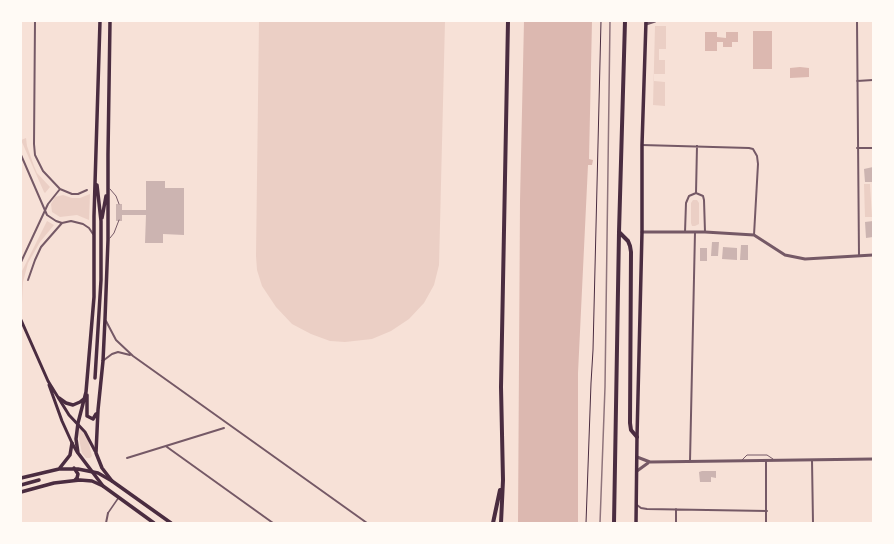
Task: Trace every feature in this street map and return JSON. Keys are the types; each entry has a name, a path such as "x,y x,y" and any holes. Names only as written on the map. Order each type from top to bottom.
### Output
{"highway":[{"path":"501,523 503,480 501,386 508,21"},
{"path":"614,523 619,232 625,21"},
{"path":"619,232 628,241 631,252 630,424 631,430 637,437"},
{"path":"493,523 503,480"}],"main road":[{"path":"78,453 76,440 78,423 86,397 94,297 95,170 100,21"},
{"path":"96,453 98,410 103,362 108,240 110,21"},
{"path":"636,523 642,232 642,145 646,22"},
{"path":"95,170 101,221 101,280 95,378"},
{"path":"101,221 108,189"},
{"path":"21,320 48,381 52,396 72,443 103,486"},
{"path":"48,381 70,415 89,437 102,468 112,481"},
{"path":"86,392 87,416 93,419 98,410"},
{"path":"59,398 66,403 73,405 86,397"},
{"path":"59,469 70,455 72,443"},
{"path":"74,468 78,474 75,480"},
{"path":"21,478 59,469 74,468 92,471 112,481 171,523"},
{"path":"21,485 39,480"},
{"path":"21,492 54,483 75,480 92,481 103,486 154,523"}],"street":[{"path":"35,21 34,144 36,155 43,171 60,189 72,194 78,194 87,190"},
{"path":"646,22 655,21"},
{"path":"857,21 859,256"},
{"path":"857,81 873,80"},
{"path":"642,145 750,148 755,151 758,164 754,235"},
{"path":"696,193 697,146"},
{"path":"858,148 873,148"},
{"path":"21,155 46,212 50,217 62,223"},
{"path":"21,262 51,200 60,189"},
{"path":"685,232 686,203 689,196 696,193 703,196 704,200 705,232"},
{"path":"28,280 41,247 62,223 71,221 83,224 89,228 94,236"},
{"path":"642,232 705,232 754,235 778,251 794,258 825,259 873,255"},
{"path":"690,461 695,232"},
{"path":"105,320 116,340 133,356 367,523"},
{"path":"103,362 112,354 118,352 133,356"},
{"path":"127,458 167,447 224,428"},
{"path":"167,447 273,523"},
{"path":"637,457 650,462 873,459"},
{"path":"812,460 813,523"},
{"path":"766,461 766,523"},
{"path":"637,471 650,462"},
{"path":"106,523 108,513 119,497"},
{"path":"637,504 644,509 767,511"},
{"path":"676,509 676,523"}],"lane":[{"path":"108,189 116,196 119,204"},
{"path":"108,240 114,233 119,220"},
{"path":"741,461 747,455 767,455 775,460"}],"path":[{"path":"586,523 590,407 594,350 601,21"}],"shaded area":[{"path":"259,21 445,21 439,265 434,285 424,303 409,319 391,331 372,339 345,342 330,341 311,334 292,324 276,307 262,286 257,270 256,256"},
{"path":"524,21 592,21 589,159 593,160 592,165 588,165 578,373 578,523 518,523 520,201"},
{"path":"655,26 666,26 666,49 659,49 659,60 665,60 665,74 654,74 654,81 665,82 665,106 653,105"},
{"path":"753,31 772,31 772,69 753,69"},
{"path":"705,32 717,32 717,37 726,38 726,32 738,32 738,42 732,42 732,47 723,47 723,42 717,42 717,51 705,51"},
{"path":"790,68 809,68 809,77 790,78"},
{"path":"26,138 27,146 37,173 50,187 45,193 21,140"},
{"path":"864,184 870,184 872,217 865,217"},
{"path":"90,194 89,220 77,215 60,217 52,212 51,204 55,197 63,195 72,198 80,198"},
{"path":"693,200 697,200 699,203 699,224 695,226 692,226 691,223 691,203"},
{"path":"47,221 54,225 40,242 28,263 23,282 22,304 21,273"},
{"path":"79,428 88,440 92,456 90,458 86,458 82,453 78,434"}],"building":[{"path":"873,167 873,182 865,182 864,169"},
{"path":"146,181 165,181 165,188 184,188 184,235 163,234 163,243 145,243 146,215 122,215 122,221 116,221 116,204 122,204 122,210 146,210"},
{"path":"873,221 873,237 866,238 865,222"},
{"path":"712,242 719,242 718,256 711,256"},
{"path":"741,245 748,245 748,260 740,260"},
{"path":"723,247 737,248 737,260 722,259"},
{"path":"700,248 707,248 707,261 700,261"},
{"path":"716,471 716,478 711,477 711,482 700,482 699,472"}],"railway":[{"path":"600,523 605,387 610,21"}]}
